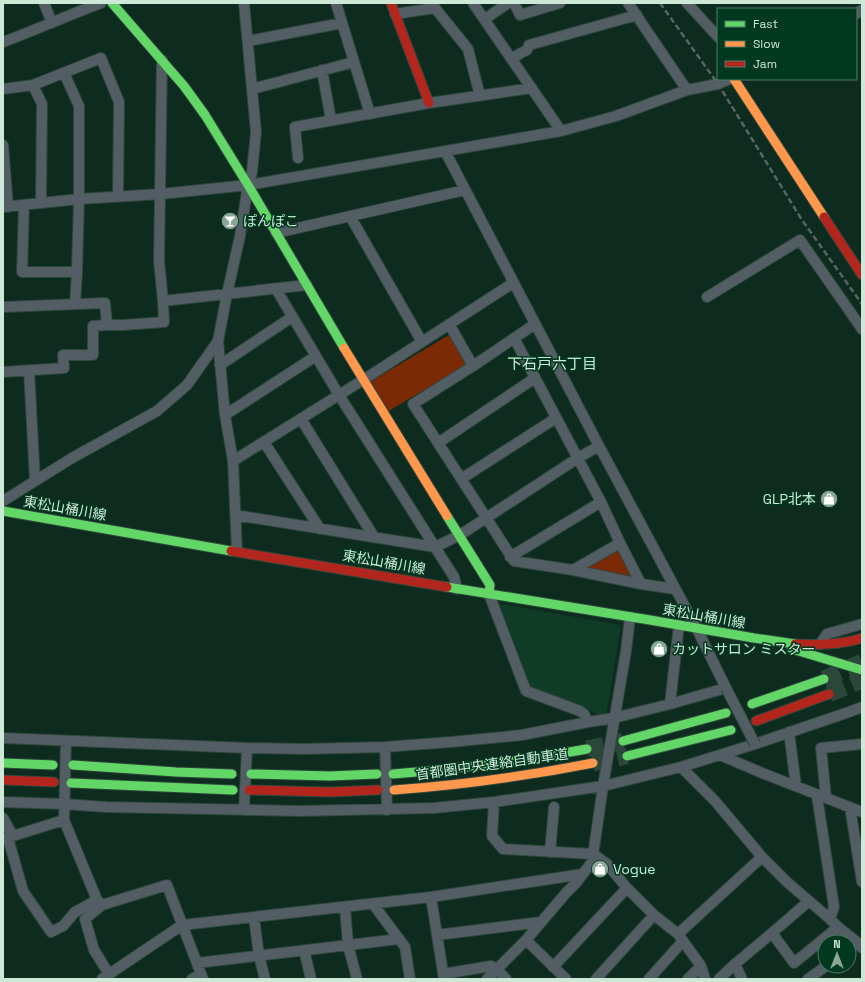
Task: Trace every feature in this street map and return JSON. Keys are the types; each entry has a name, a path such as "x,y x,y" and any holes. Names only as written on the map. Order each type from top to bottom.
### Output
{"main road":[{"path":"112,3 184,86 205,115 363,380 490,585 489,594"},
{"path":"391,3 429,103"},
{"path":"735,80 862,274"},
{"name":"東松山桶川線","path":"3,511 760,640 799,645 853,641 862,638"},
{"name":"東松山桶川線","path":"760,640 862,670"},
{"path":"752,704 824,679"},
{"path":"756,721 829,694"},
{"path":"623,741 726,713"},
{"path":"627,756 731,730"},
{"name":"首都圏中央連絡自動車道","path":"393,774 492,765 587,749"},
{"path":"3,763 53,765"},
{"name":"首都圏中央連絡自動車道","path":"394,790 494,780 555,771 593,763"},
{"path":"73,766 232,774"},
{"path":"251,774 330,776 377,774"},
{"path":"3,780 54,782"},
{"path":"71,783 232,790"},
{"path":"249,790 330,792 378,790"}],"street":[{"path":"44,3 52,23"},
{"path":"3,42 34,31 101,3"},
{"path":"237,551 233,462 224,414 218,341 240,236 248,185 252,172 256,132 244,3"},
{"path":"336,3 370,114"},
{"path":"473,3 561,131"},
{"path":"485,19 508,3"},
{"path":"514,3 520,15 560,3"},
{"path":"628,3 687,90"},
{"path":"687,3 717,36"},
{"path":"395,14 435,8 468,49 480,96"},
{"path":"512,59 527,50 529,45 637,15"},
{"path":"248,41 342,23"},
{"path":"3,89 33,85 100,58 119,102 118,197"},
{"path":"3,372 64,368 63,355 93,355 93,326 164,322 159,261 162,60"},
{"path":"252,89 354,62"},
{"path":"322,70 331,120"},
{"path":"64,73 79,106 79,199 75,304"},
{"path":"3,145 5,207 79,199 161,194 248,185 561,131 616,116 687,90 718,84 728,80"},
{"path":"33,85 42,104 41,203"},
{"path":"298,158 295,127 429,103 532,88"},
{"path":"445,151 534,324 675,589 698,629 755,744"},
{"path":"276,233 465,190"},
{"path":"24,205 22,272 77,272"},
{"path":"350,216 422,342"},
{"path":"707,297 800,240 862,329"},
{"path":"233,462 513,283"},
{"path":"163,300 307,286"},
{"path":"276,289 339,395 454,576 457,589"},
{"path":"3,307 105,303 106,325"},
{"path":"220,365 292,317"},
{"path":"449,324 474,366"},
{"path":"534,324 474,366 413,404 514,561 573,570 641,584 675,589"},
{"path":"514,338 601,502 641,584"},
{"path":"3,501 72,458 156,411 187,385 218,341"},
{"path":"224,414 316,356"},
{"path":"29,370 35,481"},
{"path":"438,443 535,378"},
{"path":"461,479 556,418"},
{"path":"302,419 374,537"},
{"path":"264,442 320,529"},
{"path":"235,515 435,547 460,535 578,458 599,446"},
{"path":"510,557 601,502"},
{"path":"573,570 620,543"},
{"path":"489,594 526,691 580,710 588,722"},
{"path":"487,979 526,940 592,862 602,786 630,617"},
{"path":"820,644 827,634 862,624"},
{"path":"670,704 679,625"},
{"path":"3,738 247,748 304,749 385,747 522,735 614,718 726,688"},
{"path":"3,802 106,807 299,811 434,808 494,802 602,786 681,767 755,744 862,707"},
{"path":"789,732 796,786"},
{"path":"66,741 64,820 100,903"},
{"path":"830,919 834,907 822,797 821,748 862,744"},
{"path":"385,747 387,810"},
{"path":"244,810 247,748"},
{"path":"720,755 862,812"},
{"path":"681,767 715,801 762,857 808,901 860,945"},
{"path":"494,802 492,836 503,849 593,854 607,864 626,888 680,938 701,966 705,979"},
{"path":"550,852 554,807"},
{"path":"850,807 862,882"},
{"path":"3,818 24,891 51,932 63,926 75,912 100,903 167,885 202,976 192,979"},
{"path":"8,838 64,820"},
{"path":"649,979 680,938 762,857"},
{"path":"100,903 86,919 94,950 106,976 182,925 431,897 583,874"},
{"path":"553,967 626,888"},
{"path":"431,897 445,977 491,966 497,969 506,979"},
{"path":"719,979 808,901"},
{"path":"373,904 405,947 410,979"},
{"path":"345,907 348,945 357,979"},
{"path":"596,979 654,915"},
{"path":"254,917 259,956 265,979"},
{"path":"437,935 542,922"},
{"path":"772,933 794,963 838,927"},
{"path":"197,963 399,939"},
{"path":"526,940 566,979"},
{"path":"304,950 311,979"},
{"path":"735,964 742,979"},
{"path":"688,979 701,966"},
{"path":"808,979 817,972"}],"shaded area":[{"path":"449,335 466,365 387,412 370,382"},
{"path":"620,549 633,575 631,578 587,570 587,567"},
{"path":"496,603 621,625 606,717 530,689"}],"tunnel":[{"path":"824,679 862,662"},
{"path":"829,694 862,680"},
{"path":"587,749 623,741"},
{"path":"593,763 627,756"}],"railway":[{"path":"660,3 718,84 802,220 862,304"}],"traffic: fast":[{"path":"112,3 184,86 205,115 344,348"},
{"path":"3,511 231,551"},
{"path":"447,516 490,585 489,594"},
{"path":"447,587 795,644"},
{"path":"792,649 862,670"},
{"path":"752,704 824,679"},
{"path":"623,741 726,713"},
{"path":"627,756 731,730"},
{"path":"393,774 490,764 587,749"},
{"path":"3,763 53,765"},
{"path":"73,765 232,774"},
{"path":"251,774 330,776 377,774"},
{"path":"71,783 233,790"}],"traffic: slow":[{"path":"735,80 824,217"},
{"path":"344,348 447,516"},
{"path":"394,790 494,780 593,763"}],"traffic: jam":[{"path":"391,3 429,103"},
{"path":"824,217 862,275"},
{"path":"231,551 447,587"},
{"path":"795,644 838,643 862,638"},
{"path":"756,721 829,694"},
{"path":"3,780 54,782"},
{"path":"249,790 330,792 378,790"}],"place":[{"name":"ぽんぽこ","path":"230,221"},
{"name":"GLP北本","path":"829,499"},
{"name":"カットサロン ミスター","path":"659,649"},
{"name":"Vogue","path":"600,869"}],"district":[{"name":"下石戸六丁目","path":"552,364"}]}
